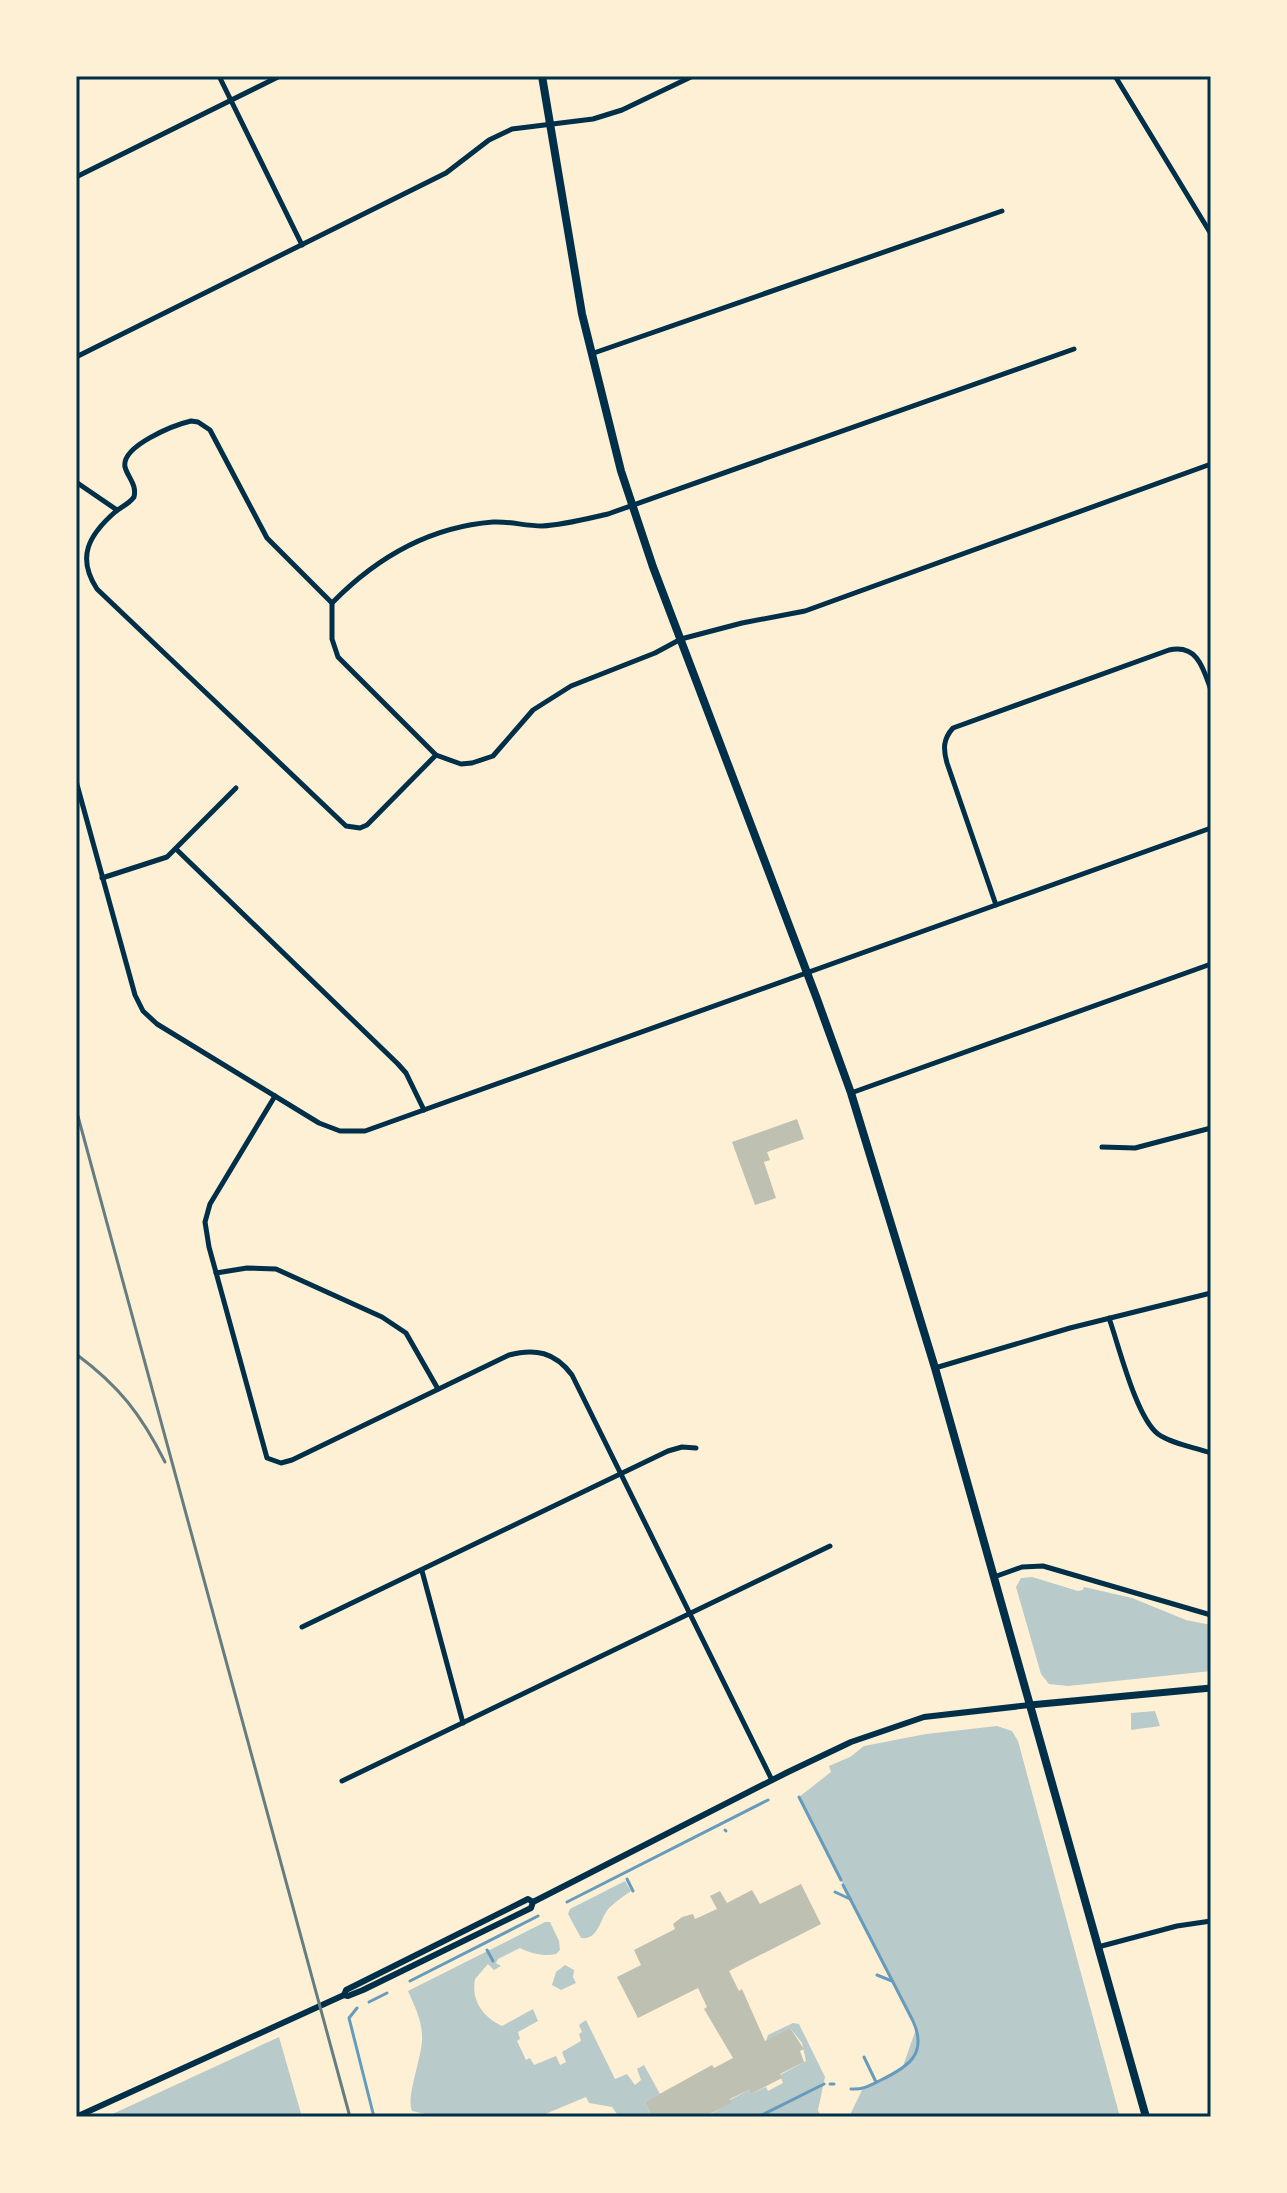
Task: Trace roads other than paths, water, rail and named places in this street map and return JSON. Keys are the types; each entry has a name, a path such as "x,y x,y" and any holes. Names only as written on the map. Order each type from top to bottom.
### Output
{"highway":[{"path":"542,76 570,247 591,354 615,449 653,567 851,1093 935,1368 1146,2117"}],"main road":[{"path":"1030,1705 1211,1688"}],"street":[{"path":"219,76 302,245"},
{"path":"76,177 280,76"},
{"path":"76,357 446,173 499,133 593,119 622,110 693,76"},
{"path":"1115,76 1211,234"},
{"path":"591,354 1002,211"},
{"path":"332,603 375,565 398,549 427,536 495,522 541,526 569,523 633,507 1074,349"},
{"path":"436,755 367,825 353,828 339,821 97,589 86,570 88,545 98,530 117,510 131,501 136,492 125,465 132,448 185,423 198,422 210,430 267,538 332,603 332,639 338,657 436,755 461,764 483,761 502,749 533,710 571,686 655,653 681,639 805,611 1211,464"},
{"path":"76,482 117,510"},
{"path":"996,905 947,763 944,747 947,734 953,728 977,718 1177,648 1196,656 1211,690"},
{"path":"76,781 135,995 143,1011 157,1024 319,1123 348,1133 365,1131 1211,828"},
{"path":"102,878 167,857 236,788"},
{"path":"176,849 398,1064 406,1073 424,1110"},
{"path":"851,1093 1211,964"},
{"path":"275,1096 207,1211 206,1234 267,1458 281,1463 292,1460 509,1355 530,1351 551,1356 572,1375 772,1780"},
{"path":"1102,1147 1135,1148 1211,1128"},
{"path":"216,1273 247,1268 276,1269 382,1317 406,1333 438,1389"},
{"path":"935,1368 1109,1318 1211,1293"},
{"path":"1109,1318 1149,1425 1164,1438 1211,1453"},
{"path":"302,1627 668,1451 682,1447 696,1448"},
{"path":"342,1781 830,1546"},
{"path":"994,1577 1022,1567 1043,1566 1211,1615"},
{"path":"422,1571 463,1723"},
{"path":"76,2117 465,1942 531,1908 533,1902 851,1742 924,1717 1030,1705"},
{"path":"1098,1947 1177,1926 1211,1921"}],"waterway":[{"path":"799,1797 841,1880"},
{"path":"567,1902 768,1800"},
{"path":"627,1879 633,1891"},
{"path":"843,1885 913,2021 918,2042 913,2058 900,2070 867,2087 851,2089"},
{"path":"835,1892 850,1899"},
{"path":"410,1981 538,1916"},
{"path":"487,1950 493,1961"},
{"path":"877,1975 892,1981"},
{"path":"369,2002 387,1993"},
{"path":"357,2008 349,2018 374,2117"},
{"path":"864,2057 876,2082"},
{"path":"758,2117 824,2084"}],"railway":[{"path":"76,1109 350,2117"},
{"path":"76,1354 128,1402 165,1462"}]}
